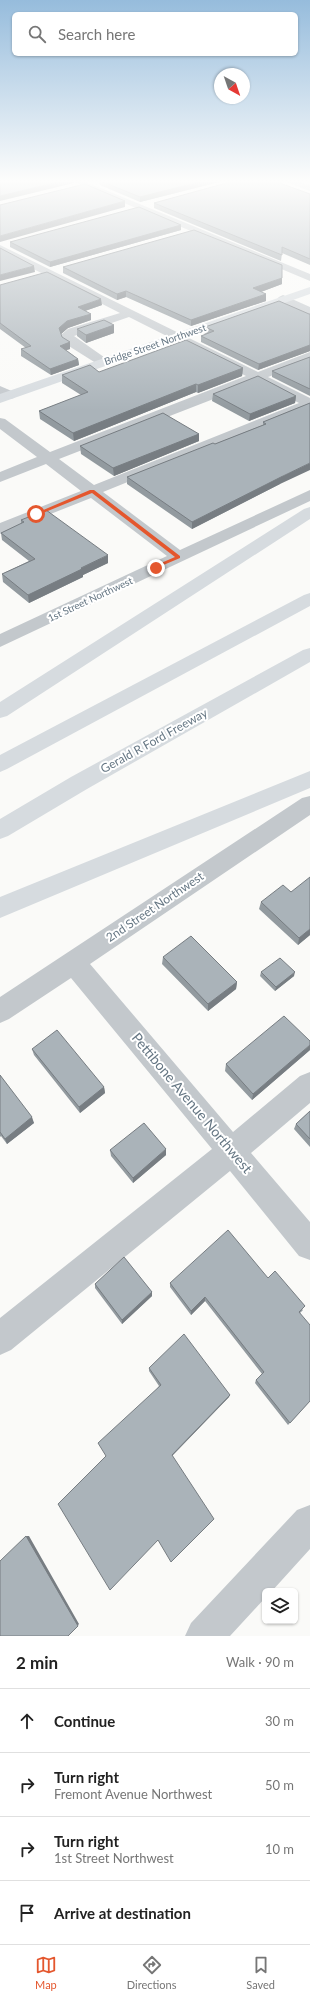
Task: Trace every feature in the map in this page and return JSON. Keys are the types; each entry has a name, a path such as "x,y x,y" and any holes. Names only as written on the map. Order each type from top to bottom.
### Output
{"main road":[{"name":"Bridge Street Northwest","path":"3,395 104,362 310,290"},
{"path":"0,711 310,512"},
{"path":"0,764 310,599"},
{"name":"Gerald R Ford Freeway","path":"0,830 79,783 310,654"},
{"path":"0,908 310,779"}],"street":[{"path":"22,258 310,403"},
{"path":"263,258 310,278"},
{"path":"34,277 67,268"},
{"path":"283,299 310,312"},
{"path":"104,362 68,340 67,336 72,332 131,313"},
{"path":"0,477 310,356"},
{"path":"0,529 310,403"},
{"path":"0,422 179,557"},
{"name":"1st Street Northwest","path":"0,641 310,495"},
{"name":"2nd Street Northwest","path":"0,1011 310,804"},
{"name":"Pettibone Avenue Northwest","path":"73,962 310,1245"},
{"path":"0,1339 232,1151 310,1085"},
{"path":"204,1636 310,1522"}],"building":[{"path":"0,258 20,258 34,266 0,275"},
{"path":"43,258 63,258 50,262"},
{"path":"94,258 265,258 282,265 282,278 253,288 266,294 191,320 126,291 117,294 63,267"},
{"path":"47,272 101,299 78,307 91,314 67,321 59,328 62,337 70,342 60,346 78,359 50,369 21,349 31,346 0,323 0,285"},
{"path":"279,301 310,314 310,345 259,364 201,336 214,331 205,327"},
{"path":"104,320 114,325 86,335 77,329"},
{"path":"186,340 243,368 198,385 196,384 73,433 39,411 88,392 62,375 90,365 99,372"},
{"path":"310,357 310,389 272,371"},
{"path":"258,376 296,396 250,414 213,394"},
{"path":"310,403 310,463 192,522 127,477 266,424 263,422"},
{"path":"163,413 199,434 113,468 80,446"},
{"path":"46,510 108,555 28,595 2,574 35,559 1,533 24,522 21,520"},
{"path":"310,877 310,929 299,938 261,902 283,885 291,892"},
{"path":"191,936 237,982 208,1004 163,957"},
{"path":"280,958 295,972 276,987 261,972"},
{"path":"284,1016 310,1041 310,1045 253,1094 226,1064"},
{"path":"57,1030 104,1087 79,1107 32,1049"},
{"path":"0,1075 32,1117 5,1139 0,1132"},
{"path":"310,1111 310,1139 296,1124"},
{"path":"144,1123 166,1149 133,1178 110,1150"},
{"path":"228,1230 268,1278 275,1271 305,1306 299,1312 310,1325 310,1401 290,1423 256,1380 264,1372 205,1297 191,1311 170,1283"},
{"path":"124,1257 152,1292 122,1320 95,1284"},
{"path":"184,1334 230,1395 172,1455 214,1519 171,1562 158,1540 110,1590 58,1504 106,1456 98,1443 161,1385 149,1368"},
{"path":"26,1536 78,1626 68,1636 0,1636 0,1561"}],"route":[{"path":"36,514 92,491 179,557 156,568"}]}
